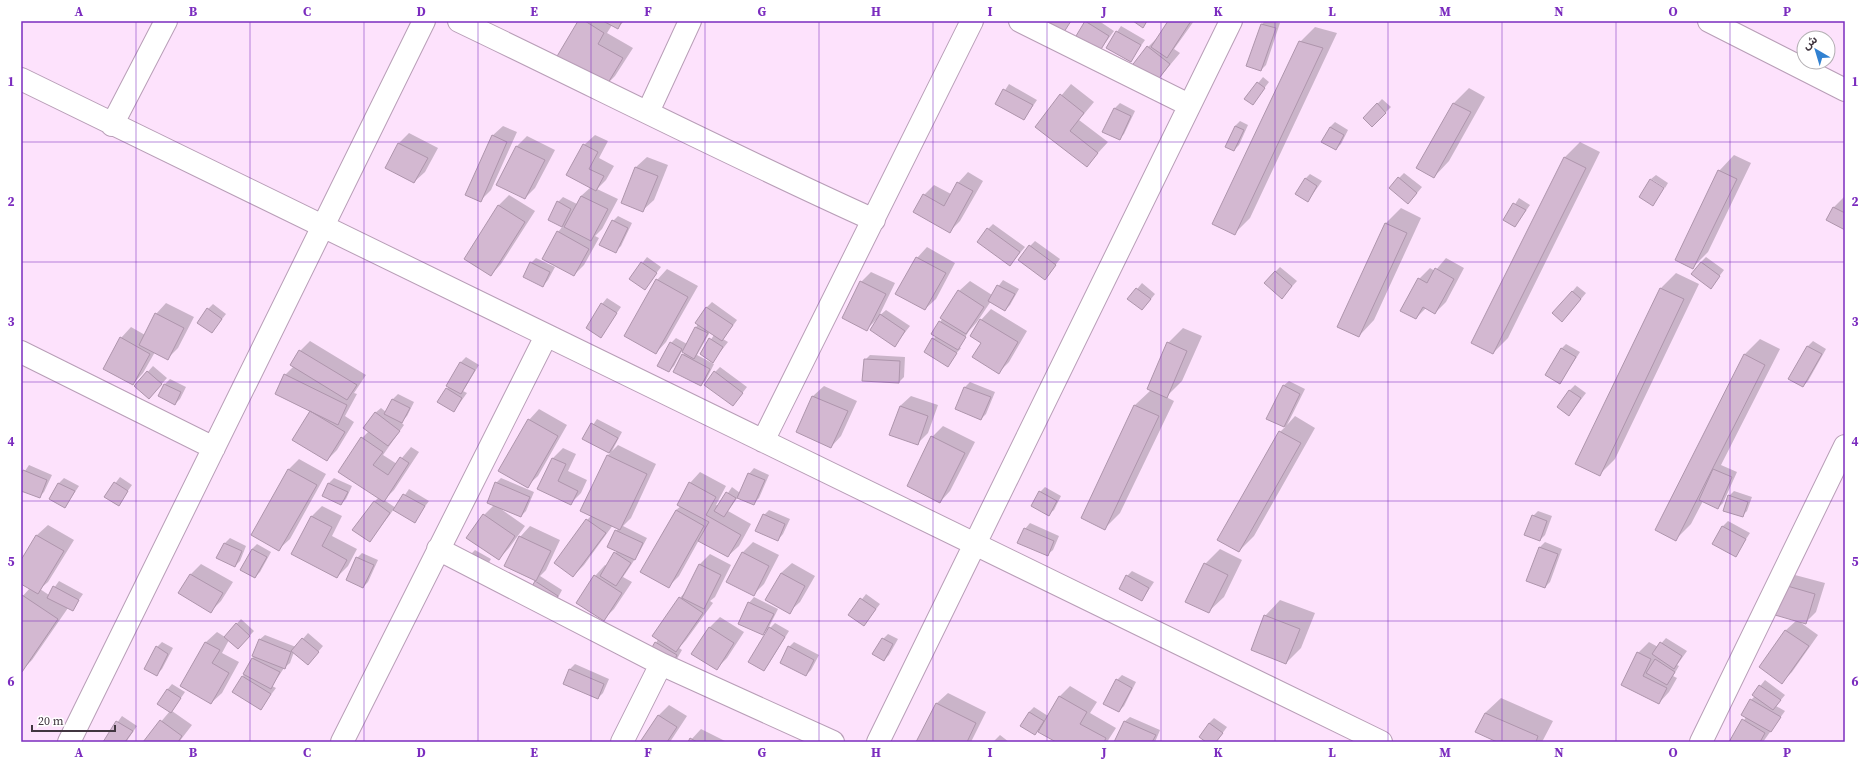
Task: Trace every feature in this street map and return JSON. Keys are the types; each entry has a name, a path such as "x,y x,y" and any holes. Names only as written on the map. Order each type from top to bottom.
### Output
{"street":[{"path":"112,125 166,21"},
{"path":"73,741 214,448 424,21"},
{"path":"459,21 760,168 874,220"},
{"path":"648,112 690,21"},
{"path":"763,442 972,21"},
{"path":"1020,21 1189,105"},
{"path":"878,742 1230,21"},
{"path":"1709,21 1845,90"},
{"path":"21,79 112,125 1381,742"},
{"path":"342,742 546,336"},
{"path":"21,352 214,448"},
{"path":"1701,742 1845,446"},
{"path":"438,549 661,664 833,742"},
{"path":"622,742 661,664"}],"building":[{"path":"578,21 585,21 604,33 598,44 623,58 605,88 556,58"},
{"path":"603,21 622,21 618,29"},
{"path":"1047,21 1071,21 1064,32"},
{"path":"1085,21 1109,36 1100,51 1076,36"},
{"path":"1133,21 1147,21 1143,28"},
{"path":"1168,21 1191,21 1167,58 1151,47"},
{"path":"1261,24 1276,28 1261,71 1246,66"},
{"path":"1116,31 1141,45 1131,62 1106,48"},
{"path":"1299,41 1323,48 1235,235 1212,224"},
{"path":"1147,46 1170,64 1150,90 1127,72"},
{"path":"1257,82 1265,88 1253,105 1244,99"},
{"path":"1003,89 1033,105 1024,120 995,104"},
{"path":"1060,94 1084,113 1070,131 1098,153 1087,167 1035,127"},
{"path":"1377,103 1386,113 1372,127 1363,118"},
{"path":"1453,103 1471,112 1434,178 1416,168"},
{"path":"1114,108 1131,116 1120,140 1102,132"},
{"path":"1235,126 1244,130 1234,151 1225,147"},
{"path":"1330,127 1344,135 1336,150 1321,142"},
{"path":"492,135 507,142 481,202 465,195"},
{"path":"398,143 428,158 414,183 385,168"},
{"path":"583,144 598,152 589,169 604,176 596,191 566,175"},
{"path":"516,146 545,160 525,199 496,185"},
{"path":"1564,157 1586,168 1493,354 1471,343"},
{"path":"635,167 658,176 643,212 621,203"},
{"path":"1718,170 1737,179 1693,269 1675,260"},
{"path":"1398,177 1417,193 1408,204 1389,188"},
{"path":"1305,178 1317,186 1308,202 1295,194"},
{"path":"1650,179 1664,188 1653,206 1639,197"},
{"path":"957,182 973,191 950,233 913,212 923,194 944,206"},
{"path":"581,196 608,209 591,241 564,227"},
{"path":"557,201 571,209 562,227 548,220"},
{"path":"1513,203 1526,210 1515,227 1503,220"},
{"path":"498,205 525,222 491,276 464,259"},
{"path":"1833,207 1845,213 1845,230 1826,220"},
{"path":"612,220 628,228 616,253 599,245"},
{"path":"1385,223 1407,233 1359,337 1337,327"},
{"path":"987,228 1020,252 1010,266 977,242"},
{"path":"557,231 589,249 574,276 542,259"},
{"path":"1029,245 1056,265 1045,280 1018,260"},
{"path":"916,257 946,273 925,310 895,294"},
{"path":"530,262 550,272 543,287 523,277"},
{"path":"641,262 657,273 645,290 629,279"},
{"path":"1701,262 1720,276 1711,289 1691,274"},
{"path":"1435,268 1454,279 1435,314 1423,307 1416,319 1400,311 1418,278 1427,283"},
{"path":"1275,271 1292,286 1282,299 1264,283"},
{"path":"656,279 688,297 656,354 624,336"},
{"path":"860,281 886,294 867,331 842,318"},
{"path":"997,285 1015,294 1005,311 988,301"},
{"path":"1136,288 1151,299 1142,310 1127,299"},
{"path":"1660,288 1684,299 1600,476 1575,464"},
{"path":"958,290 984,307 966,334 940,318"},
{"path":"1572,291 1581,299 1562,322 1552,313"},
{"path":"601,303 617,313 601,338 586,328"},
{"path":"706,307 733,325 722,341 695,323"},
{"path":"207,308 222,319 212,333 197,323"},
{"path":"155,313 184,328 168,360 139,345"},
{"path":"880,314 905,331 895,347 870,330"},
{"path":"980,319 1018,342 999,374 972,357 981,343 970,336"},
{"path":"939,321 966,337 958,350 931,334"},
{"path":"695,327 708,333 694,359 682,352"},
{"path":"120,337 150,354 133,385 103,369"},
{"path":"709,338 723,347 713,363 700,354"},
{"path":"932,338 957,353 948,367 924,352"},
{"path":"670,342 682,349 669,372 657,366"},
{"path":"1167,342 1187,351 1167,398 1147,389"},
{"path":"1807,346 1822,354 1803,387 1788,379"},
{"path":"1561,348 1576,357 1560,384 1545,375"},
{"path":"299,350 357,385 347,400 290,365"},
{"path":"682,354 710,369 701,386 673,372"},
{"path":"1744,354 1765,365 1676,541 1655,530"},
{"path":"864,359 900,361 899,383 862,381"},
{"path":"460,362 475,370 461,394 446,386"},
{"path":"147,371 162,384 149,399 134,386"},
{"path":"714,371 743,393 733,406 704,385"},
{"path":"284,374 347,405 338,425 275,394"},
{"path":"164,384 181,392 175,405 158,396"},
{"path":"1283,385 1300,394 1284,427 1266,419"},
{"path":"964,387 991,397 981,420 955,409"},
{"path":"446,388 462,398 454,412 437,402"},
{"path":"1569,390 1581,398 1569,416 1557,407"},
{"path":"812,396 848,411 831,448 796,432"},
{"path":"392,399 410,408 402,423 384,414"},
{"path":"1134,405 1159,416 1105,530 1081,518"},
{"path":"900,406 928,416 918,445 889,435"},
{"path":"310,411 345,432 327,461 292,440"},
{"path":"375,412 400,431 388,446 363,428"},
{"path":"528,419 558,436 528,488 498,471"},
{"path":"591,423 618,438 609,453 582,439"},
{"path":"1279,431 1301,443 1239,552 1217,540"},
{"path":"931,436 965,453 940,503 907,486"},
{"path":"361,437 383,452 373,465 388,475 400,457 409,463 384,502 338,472"},
{"path":"607,455 647,474 620,530 580,511"},
{"path":"552,458 566,464 558,481 578,491 571,505 537,489"},
{"path":"288,469 317,485 279,551 251,535"},
{"path":"1713,469 1732,477 1718,509 1699,500"},
{"path":"23,470 47,480 40,498 21,491 21,475"},
{"path":"748,473 765,480 754,505 737,498"},
{"path":"114,482 128,491 119,506 104,497"},
{"path":"495,482 530,497 521,517 487,503"},
{"path":"689,482 716,497 706,515 741,535 728,557 698,541 709,522 677,505"},
{"path":"58,483 75,491 65,508 49,499"},
{"path":"328,483 348,492 341,505 322,496"},
{"path":"1039,491 1057,501 1049,516 1031,506"},
{"path":"726,492 736,498 724,517 714,511"},
{"path":"403,494 425,506 415,523 393,510"},
{"path":"1728,495 1748,502 1743,517 1723,511"},
{"path":"374,501 390,513 370,542 352,530"},
{"path":"676,510 704,526 669,588 640,572"},
{"path":"483,514 515,536 499,560 466,538"},
{"path":"763,514 785,524 778,541 755,531"},
{"path":"1532,515 1547,521 1540,541 1524,535"},
{"path":"311,516 332,527 322,546 347,560 337,578 291,554"},
{"path":"586,519 606,533 573,577 554,563"},
{"path":"1722,526 1746,539 1736,557 1712,544"},
{"path":"1024,528 1054,541 1048,556 1017,543"},
{"path":"615,530 643,543 635,560 607,547"},
{"path":"36,535 64,551 38,594 21,584 21,560"},
{"path":"519,536 551,551 536,581 504,566"},
{"path":"224,543 242,551 235,567 216,558"},
{"path":"1539,547 1558,554 1545,588 1526,581"},
{"path":"252,549 267,557 255,578 240,570"},
{"path":"614,552 631,563 616,586 600,576"},
{"path":"742,552 769,566 754,596 726,582"},
{"path":"356,557 374,565 363,588 346,580"},
{"path":"1204,563 1228,575 1209,613 1185,602"},
{"path":"699,564 721,575 704,609 682,598"},
{"path":"781,573 805,586 790,614 765,600"},
{"path":"190,574 223,593 211,613 178,593"},
{"path":"594,575 622,593 604,621 576,603"},
{"path":"1126,575 1149,588 1142,601 1119,589"},
{"path":"535,581 558,596 548,613 525,599"},
{"path":"1784,585 1815,594 1806,624 1775,615"},
{"path":"53,586 79,600 73,611 47,598"},
{"path":"22,595 58,619 22,672 21,596"},
{"path":"679,597 703,613 676,652 652,636"},
{"path":"860,598 876,609 864,626 848,615"},
{"path":"748,602 774,614 763,635 738,624"},
{"path":"1264,615 1300,629 1286,664 1251,650"},
{"path":"236,623 250,636 238,649 224,637"},
{"path":"709,627 734,643 717,670 691,654"},
{"path":"769,627 785,637 764,671 748,662"},
{"path":"1785,630 1809,646 1782,684 1759,667"},
{"path":"302,638 319,652 308,665 291,651"},
{"path":"882,638 893,644 884,661 872,654"},
{"path":"259,639 291,652 285,669 252,656"},
{"path":"205,642 220,650 212,663 229,673 211,704 180,686"},
{"path":"655,642 677,655 669,670 646,658"},
{"path":"1660,642 1682,656 1674,669 1652,654"},
{"path":"156,646 168,654 157,676 144,669"},
{"path":"788,646 814,660 806,676 780,663"},
{"path":"1637,652 1651,659 1643,676 1667,688 1659,704 1621,685"},
{"path":"252,658 280,672 271,689 243,674"},
{"path":"1655,659 1675,672 1667,685 1646,673"},
{"path":"569,669 604,684 598,699 563,684"},
{"path":"242,676 271,694 261,710 232,692"},
{"path":"1116,679 1132,688 1119,712 1103,704"},
{"path":"1759,685 1781,700 1773,710 1752,695"},
{"path":"167,689 181,698 171,713 157,704"},
{"path":"1059,696 1087,712 1080,724 1106,738 1104,742 1056,742 1038,732"},
{"path":"1750,699 1781,717 1771,732 1741,715"},
{"path":"936,703 976,723 967,742 916,742"},
{"path":"1029,712 1044,721 1035,735 1020,726"},
{"path":"1485,713 1538,736 1536,742 1497,742 1475,732"},
{"path":"658,715 677,727 667,742 640,742"},
{"path":"1742,719 1765,733 1760,742 1729,742"},
{"path":"160,720 182,736 178,742 143,742"},
{"path":"116,721 133,731 125,742 103,742"},
{"path":"1124,721 1156,735 1152,742 1114,742"},
{"path":"1209,723 1223,733 1216,742 1206,742 1199,737"},
{"path":"690,738 697,742 688,742"}]}
